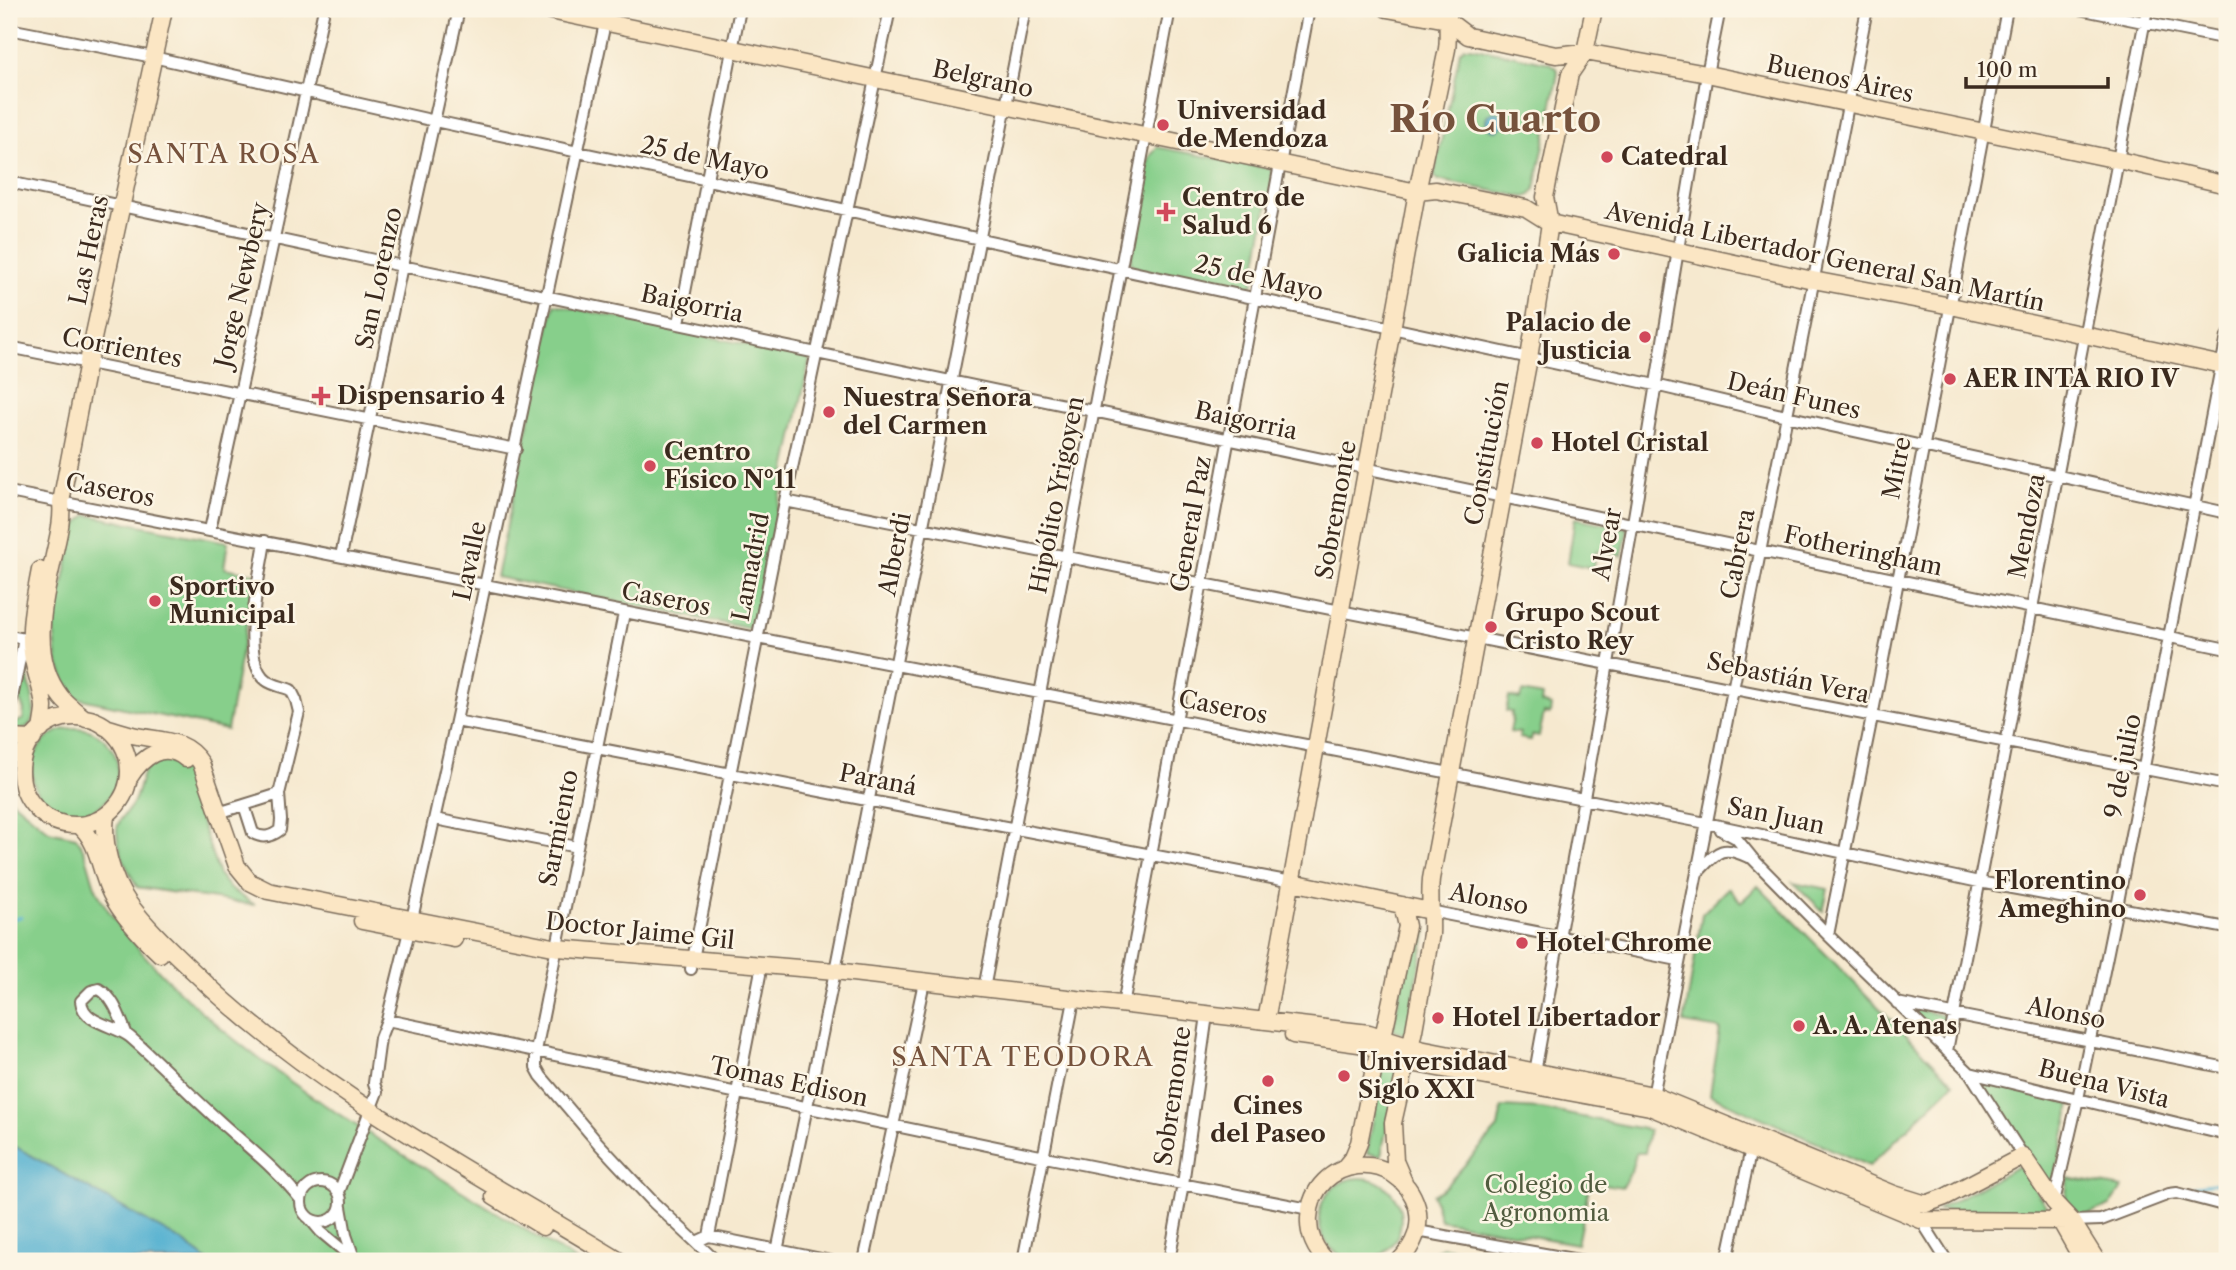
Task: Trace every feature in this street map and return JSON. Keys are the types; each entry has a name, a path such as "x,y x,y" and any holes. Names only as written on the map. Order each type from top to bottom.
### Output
{"main road":[{"name":"Las Heras","path":"86,719 59,695 46,666 41,641 44,610 62,517 61,502 88,362 164,9"},
{"name":"Belgrano","path":"541,9 607,15 732,49 1417,192"},
{"path":"1387,9 1448,14"},
{"name":"Constitución","path":"1418,1231 1414,1197 1395,1161 1393,1123 1432,934 1429,897 1449,774 1529,358 1550,223 1545,197 1570,74 1585,52 1594,9"},
{"name":"Buenos Aires","path":"1448,14 1468,36 1556,55 1585,52 1707,74 2227,185"},
{"name":"Sobremonte","path":"1266,1021 1417,192 1447,49 1448,14"},
{"name":"Avenida Libertador General San Martín","path":"1417,192 1436,190 1526,208 1550,223 2225,365"},
{"name":"Las Heras","path":"34,737 44,709 27,639 52,515 61,502"},
{"path":"70,718 86,719 105,727 116,736 128,763 129,778 117,806 106,816 79,825 61,824 44,816 30,800 12,756 55,722 70,718"},
{"name":"Doctor Jaime Gil","path":"105,727 136,736 169,740 185,746 201,763 237,866 242,874 258,887 410,925"},
{"path":"9,738 34,737"},
{"name":"Doctor Jaime Gil","path":"129,778 137,764 154,752 169,751 180,754 194,770 229,871 244,890 264,900 557,953 834,976 1207,1019 1266,1021 1369,1033 1381,1044"},
{"path":"9,791 30,800"},
{"path":"106,816 104,836 127,901 153,932 239,1014 368,1114 600,1261"},
{"path":"79,825 94,841 104,877 118,906 145,940 232,1022 292,1068 620,1261"},
{"name":"Alonso","path":"1292,882 1430,911"},
{"path":"1327,1261 1313,1243 1309,1209 1316,1192 1328,1178 1344,1168 1359,1143 1407,926 1402,905"},
{"name":"Doctor Jaime Gil","path":"692,964 760,975 834,976"},
{"name":"Doctor Jaime Gil","path":"923,987 984,989 1073,1005 1123,1005 1207,1019"},
{"path":"1207,1019 1355,1044 1381,1044 1408,1054 1651,1101 1895,1194 1924,1212 2066,1221"},
{"path":"1924,1212 1945,1197 2023,1156 2096,1261"},
{"path":"1344,1168 1376,1166 1391,1172 1404,1182"},
{"path":"2066,1221 2083,1261"},
{"path":"1399,1261 1411,1247 1418,1231"}],"street":[{"name":"Jorge Newbery","path":"210,530 324,9"},
{"name":"San Lorenzo","path":"341,556 459,9"},
{"path":"679,323 740,9"},
{"name":"Lamadrid","path":"692,964 785,501 890,9"},
{"name":"Alberdi","path":"776,1256 1025,9"},
{"name":"Hipólito Yrigoyen","path":"984,989 1170,9"},
{"name":"General Paz","path":"1123,1005 1309,9"},
{"name":"Alvear","path":"1534,1079 1633,523 1720,9"},
{"name":"Cabrera","path":"1651,1101 1867,9"},
{"name":"Mitre","path":"1828,935 2007,9"},
{"path":"2079,9 2227,39"},
{"name":"Mendoza","path":"1947,1051 2147,9"},
{"name":"Lavalle","path":"339,1192 377,1092 374,1083 380,1038 387,1020 435,819 607,15"},
{"name":"25 de Mayo","path":"9,29 153,57 305,93 1392,330"},
{"name":"Baigorria","path":"9,182 1366,468"},
{"name":"Deán Funes","path":"1392,330 1655,385 1922,447 2227,513"},
{"name":"9 de julio","path":"2054,1202 2117,907 2194,505 2225,365 2227,336"},
{"name":"Corrientes","path":"9,347 516,449"},
{"name":"Fotheringham","path":"1366,468 2227,649"},
{"name":"Caseros","path":"9,492 1316,747"},
{"path":"785,501 1340,611"},
{"path":"244,805 253,833 259,837 271,836 280,830 279,794 299,712 291,690 266,681 257,668 253,650 252,630 265,541"},
{"name":"Sebastián Vera","path":"1340,611 2227,785"},
{"name":"Sarmiento","path":"536,1052 624,612"},
{"path":"9,635 27,639"},
{"name":"Las Heras","path":"9,713 27,639"},
{"name":"Paraná","path":"456,721 1292,882"},
{"name":"San Juan","path":"1316,747 1706,823 1979,882 2227,928"},
{"path":"218,813 279,794"},
{"path":"435,819 577,847"},
{"path":"1706,823 1736,838 1753,859 1828,935 1970,1073 2023,1156"},
{"path":"1696,874 1713,856 1723,850 1733,850 1753,859"},
{"name":"Alonso","path":"1430,911 1678,960"},
{"path":"709,1236 760,975"},
{"path":"864,1261 923,987"},
{"path":"127,1035 106,993 99,989 91,991 81,1001 82,1009 87,1015 127,1035 302,1195"},
{"name":"Alonso","path":"1897,1003 2227,1068"},
{"path":"1023,1261 1073,1005"},
{"name":"Sobremonte","path":"1169,1261 1207,1019"},
{"name":"Tomas Edison","path":"387,1020 1309,1209"},
{"path":"536,1052 536,1067 541,1076 598,1143 654,1203 716,1261"},
{"name":"Buena Vista","path":"1970,1073 2227,1136"},
{"path":"1727,1261 1752,1141"},
{"path":"347,1174 309,1185 302,1195 303,1210 321,1232 356,1261"},
{"path":"322,1181 329,1183 339,1192 346,1235 356,1261"},
{"path":"2066,1221 2101,1220 2177,1193 2227,1206"},
{"path":"310,1219 329,1221 341,1207"},
{"path":"1924,1212 1947,1261"},
{"path":"1418,1231 1584,1261"},
{"path":"696,1242 709,1236 776,1256 831,1261"}],"green space":[{"path":"1465,47 1550,63 1557,68 1535,189 1531,195 1525,197 1438,180 1434,176 1460,51"},
{"path":"1157,147 1271,169 1272,182 1253,283 1248,288 1242,290 1139,269 1130,262 1149,158"},
{"name":"Centro Físico Nº11","path":"554,304 810,358 752,629 496,577"},
{"name":"Sportivo Municipal","path":"87,515 228,542 224,568 256,574 227,730 72,697 57,660 54,627 75,526"},
{"path":"1575,518 1628,528 1622,556 1596,551 1593,568 1568,563"},
{"path":"25,667 33,698 33,718 29,725 21,729 9,730 9,723 14,724 23,719 24,710 19,698"},
{"path":"1522,692 1542,696 1541,703 1551,706 1550,714 1544,713 1539,736 1532,735 1531,740 1519,738 1520,733 1510,732 1513,717 1512,712 1506,711 1509,697 1520,699"},
{"path":"75,728 92,731 106,740 115,754 118,771 115,788 106,802 92,811 75,814 58,811 44,802 35,788 32,771 35,754 44,740 58,731"},
{"path":"164,760 177,764 185,774 219,875 230,889 255,905 137,887 126,866 117,829 134,801 142,775 149,766"},
{"path":"9,798 49,831 76,837 85,854 98,893 118,924 158,970 226,1033 339,1115 577,1261 208,1261 183,1242 9,1143"},
{"path":"1793,882 1828,889 1823,911"},
{"name":"A. A. Atenas","path":"1758,886 1954,1083 1869,1166 1710,1095 1720,1029 1684,1023 1702,914 1728,888 1741,902"},
{"path":"1412,927 1427,929 1406,1035 1393,1029"},
{"path":"1907,1007 1950,1017 1945,1044"},
{"path":"1384,1061 1399,1067 1381,1156 1367,1153"},
{"path":"1981,1081 2071,1104 2052,1192"},
{"name":"Colegio de Agronomia","path":"1502,1107 1541,1109 1649,1130 1645,1153 1636,1153 1631,1171 1622,1187 1590,1182 1577,1244 1440,1220 1433,1195 1444,1188 1498,1128"},
{"path":"2019,1166 2050,1212 1936,1210"},
{"path":"1360,1178 1376,1181 1389,1190 1398,1203 1401,1219 1398,1235 1389,1248 1376,1257 1360,1260 1344,1257 1331,1248 1322,1235 1319,1219 1322,1203 1331,1190 1344,1181"},
{"path":"2068,1178 2122,1188 2110,1206 2072,1221 2065,1202"},
{"path":"1443,1247 1524,1261 1426,1261 1430,1253"}],"water":[{"path":"1495,112 1501,115 1504,121 1501,127 1495,130 1489,127 1486,121 1489,115"},
{"path":"9,1143 183,1242 208,1261 9,1261"}],"waterway":[{"path":"9,920 21,917"},
{"path":"2194,1186 2227,1182"}],"place":[{"name":"Universidad de Mendoza","path":"1163,125"},
{"name":"Catedral","path":"1607,157"},
{"name":"Centro de Salud 6","path":"1166,212"},
{"name":"Galicia Más","path":"1614,254"},
{"name":"Palacio de Justicia","path":"1645,337"},
{"name":"AER INTA RIO IV","path":"1950,379"},
{"name":"Dispensario 4","path":"321,396"},
{"name":"Nuestra Señora del Carmen","path":"829,412"},
{"name":"Hotel Cristal","path":"1537,443"},
{"name":"Centro Físico Nº11","path":"650,466"},
{"name":"Sportivo Municipal","path":"155,601"},
{"name":"Grupo Scout Cristo Rey","path":"1491,627"},
{"name":"Florentino Ameghino","path":"2140,895"},
{"name":"Hotel Chrome","path":"1522,943"},
{"name":"Hotel Libertador","path":"1438,1018"},
{"name":"A. A. Atenas","path":"1799,1026"},
{"name":"Universidad Siglo XXI","path":"1344,1076"},
{"name":"Cines del Paseo","path":"1268,1081"}],"district":[{"name":"Río Cuarto","path":"1495,119"},
{"name":"SANTA ROSA","path":"224,154"},
{"name":"SANTA TEODORA","path":"1023,1057"}]}
